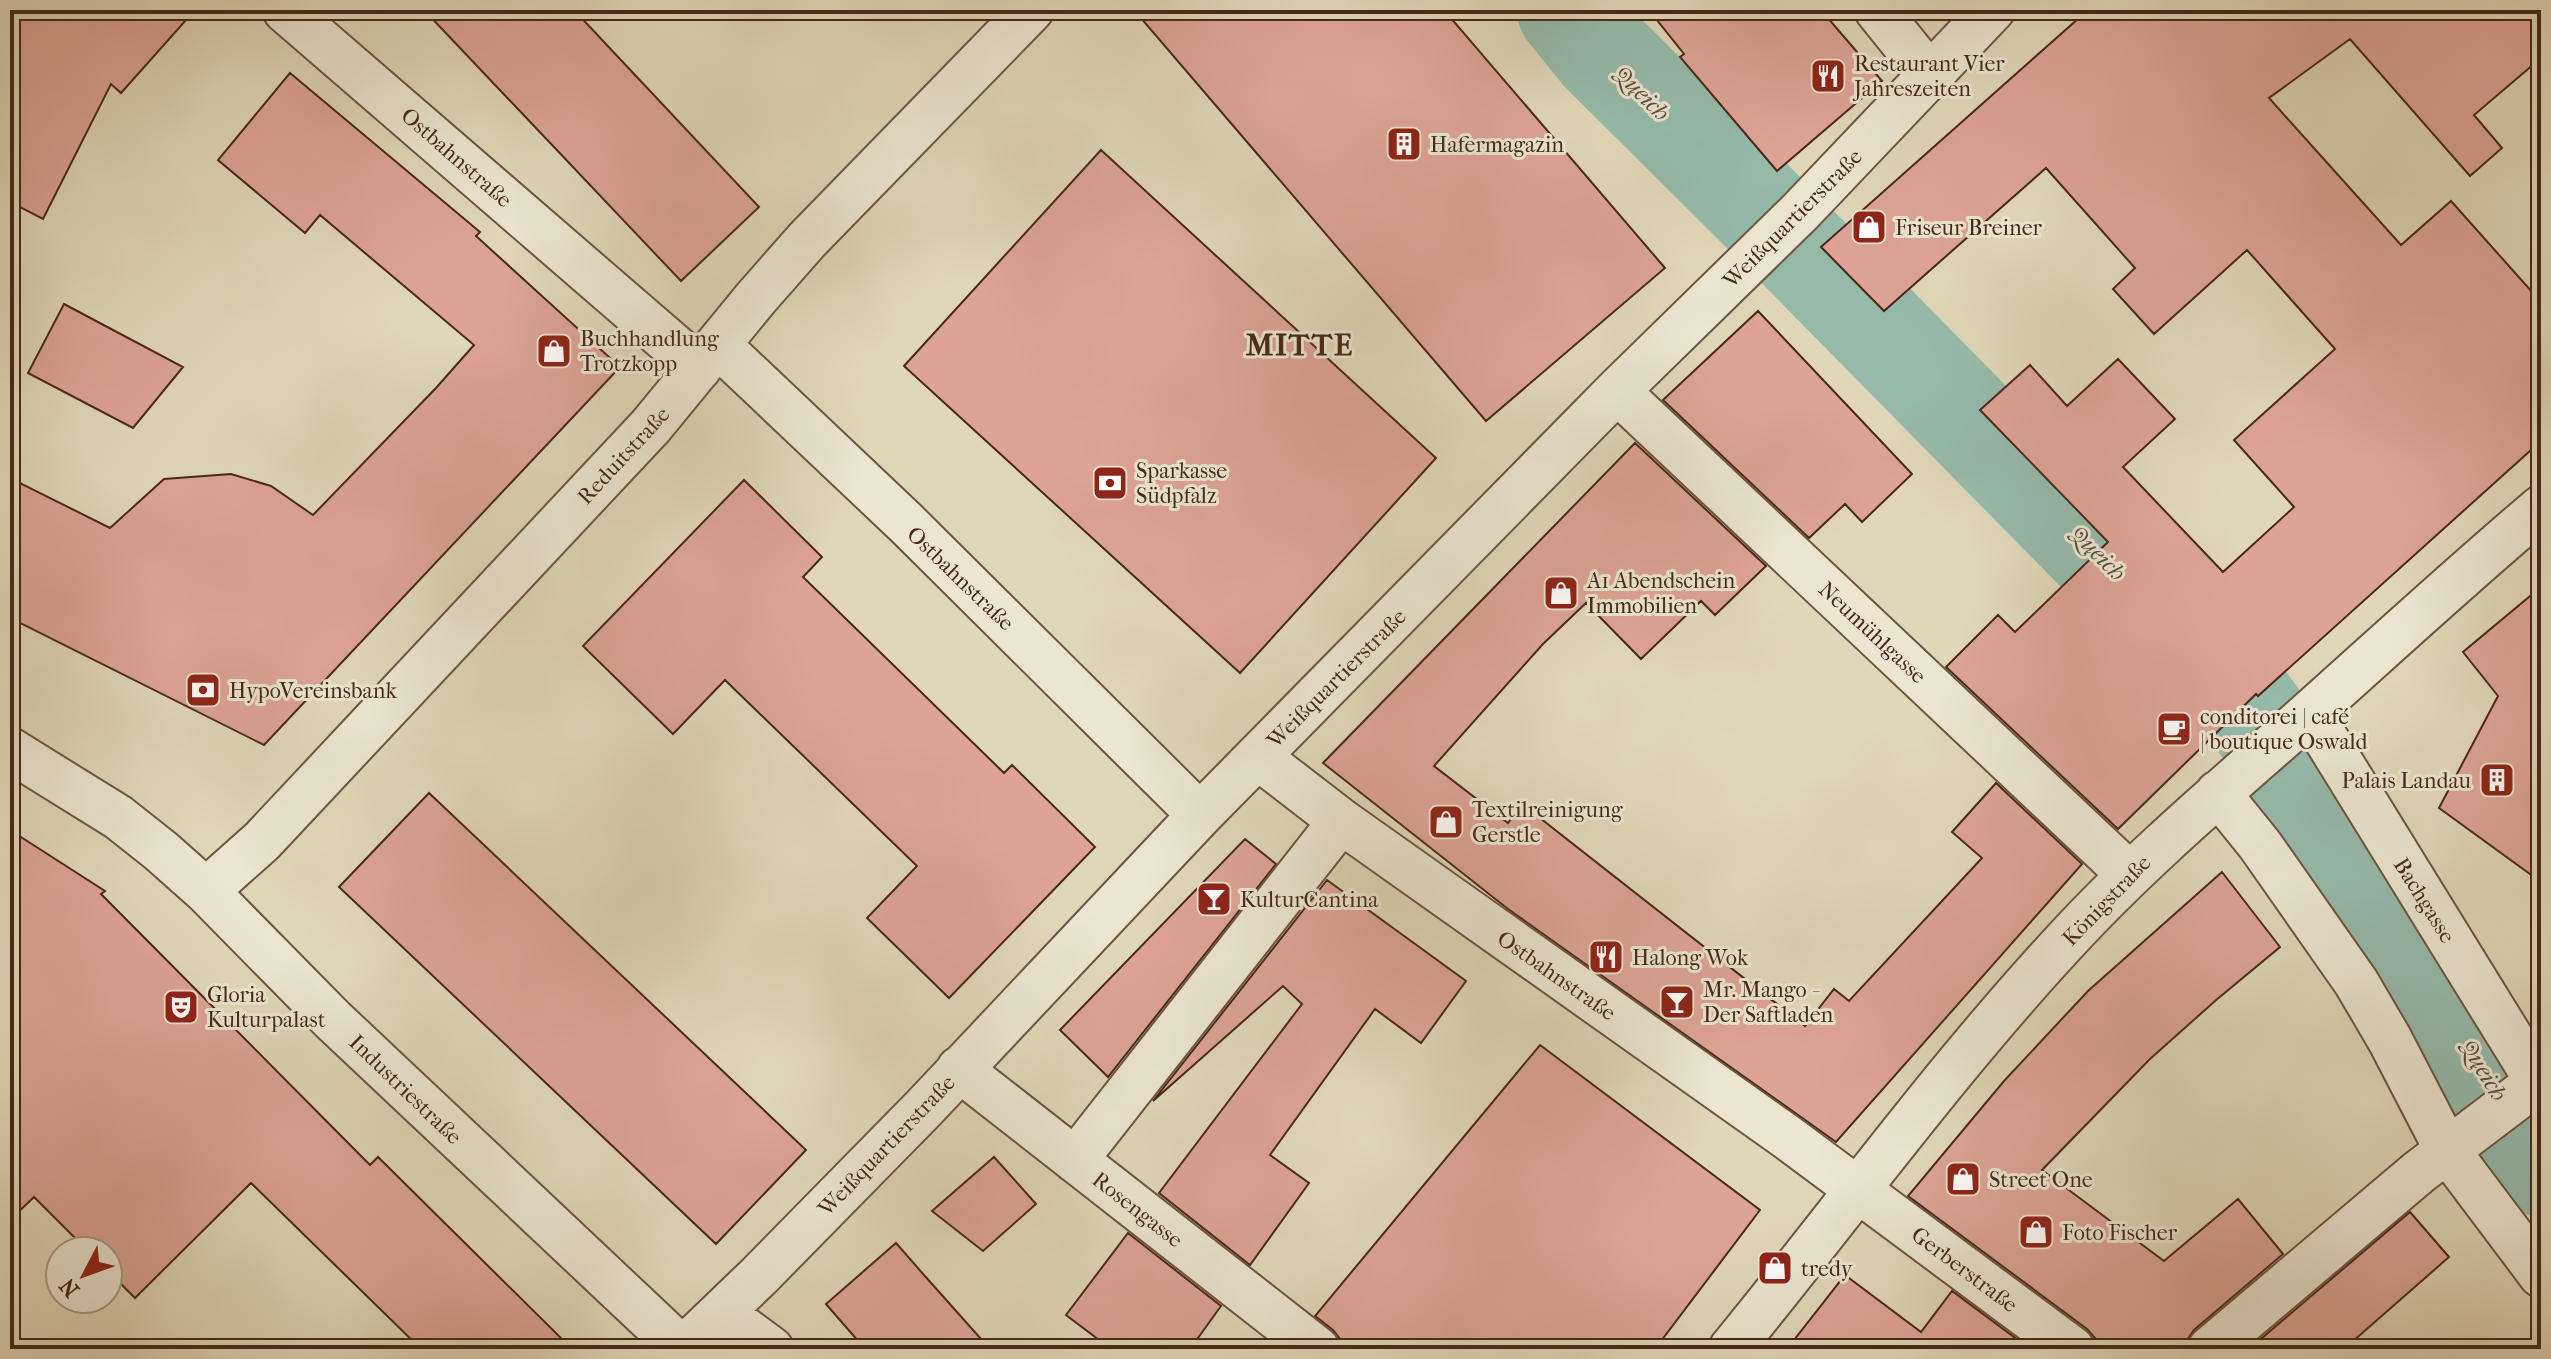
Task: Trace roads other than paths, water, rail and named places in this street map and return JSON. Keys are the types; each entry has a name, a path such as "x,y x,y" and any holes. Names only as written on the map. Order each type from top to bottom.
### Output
{"street":[{"name":"Ostbahnstraße","path":"285,10 709,356 905,522 1200,815"},
{"name":"Reduitstraße","path":"206,891 262,841 651,426 756,298 817,230 1031,10"},
{"path":"1877,10 1930,76"},
{"name":"Weißquartierstraße","path":"682,1349 722,1313 901,1131 1200,815 1617,391 1800,212 1992,10"},
{"name":"Neumühlgasse","path":"1617,391 2129,874"},
{"name":"Königstraße","path":"1731,1349 1884,1154 2066,940 2129,874 2541,508"},
{"name":"Bachgasse","path":"2210,1349 2447,1150 2518,1099 2310,713"},
{"name":"Industriestraße","path":"10,750 118,817 206,891 333,1020 682,1349"},
{"name":"Ostbahnstraße","path":"1258,757 1341,821 1858,1189"},
{"path":"2227,785 2260,845 2356,982 2447,1150 2541,1275"},
{"path":"1075,1160 1341,821"},
{"name":"Rosengasse","path":"959,1069 1317,1349"},
{"name":"Gerberstraße","path":"1858,1189 2072,1349"},
{"path":"722,1313 771,1349"}],"waterway":[{"name":"Queich","path":"1568,10 1602,52 2243,699 2342,835 2525,1145 2541,1165"}],"place":[{"name":"Restaurant Vier Jahreszeiten","path":"1828,76"},
{"name":"Hafermagazin","path":"1404,144"},
{"name":"Friseur Breiner","path":"1869,227"},
{"name":"Buchhandlung Trotzkopp","path":"554,351"},
{"name":"Sparkasse Südpfalz","path":"1110,483"},
{"name":"A1 Abendschein Immobilien","path":"1561,593"},
{"name":"HypoVereinsbank","path":"203,690"},
{"name":"conditorei | café | boutique Oswald","path":"2174,729"},
{"name":"Palais Landau","path":"2497,780"},
{"name":"Textilreinigung Gerstle","path":"1446,822"},
{"name":"KulturCantina","path":"1214,899"},
{"name":"Halong Wok","path":"1606,957"},
{"name":"Mr. Mango - Der Saftladen","path":"1677,1002"},
{"name":"Gloria Kulturpalast","path":"181,1007"},
{"name":"Street One","path":"1963,1179"},
{"name":"Foto Fischer","path":"2036,1232"},
{"name":"tredy","path":"1775,1268"}],"district":[{"name":"MITTE","path":"1300,345"}]}
